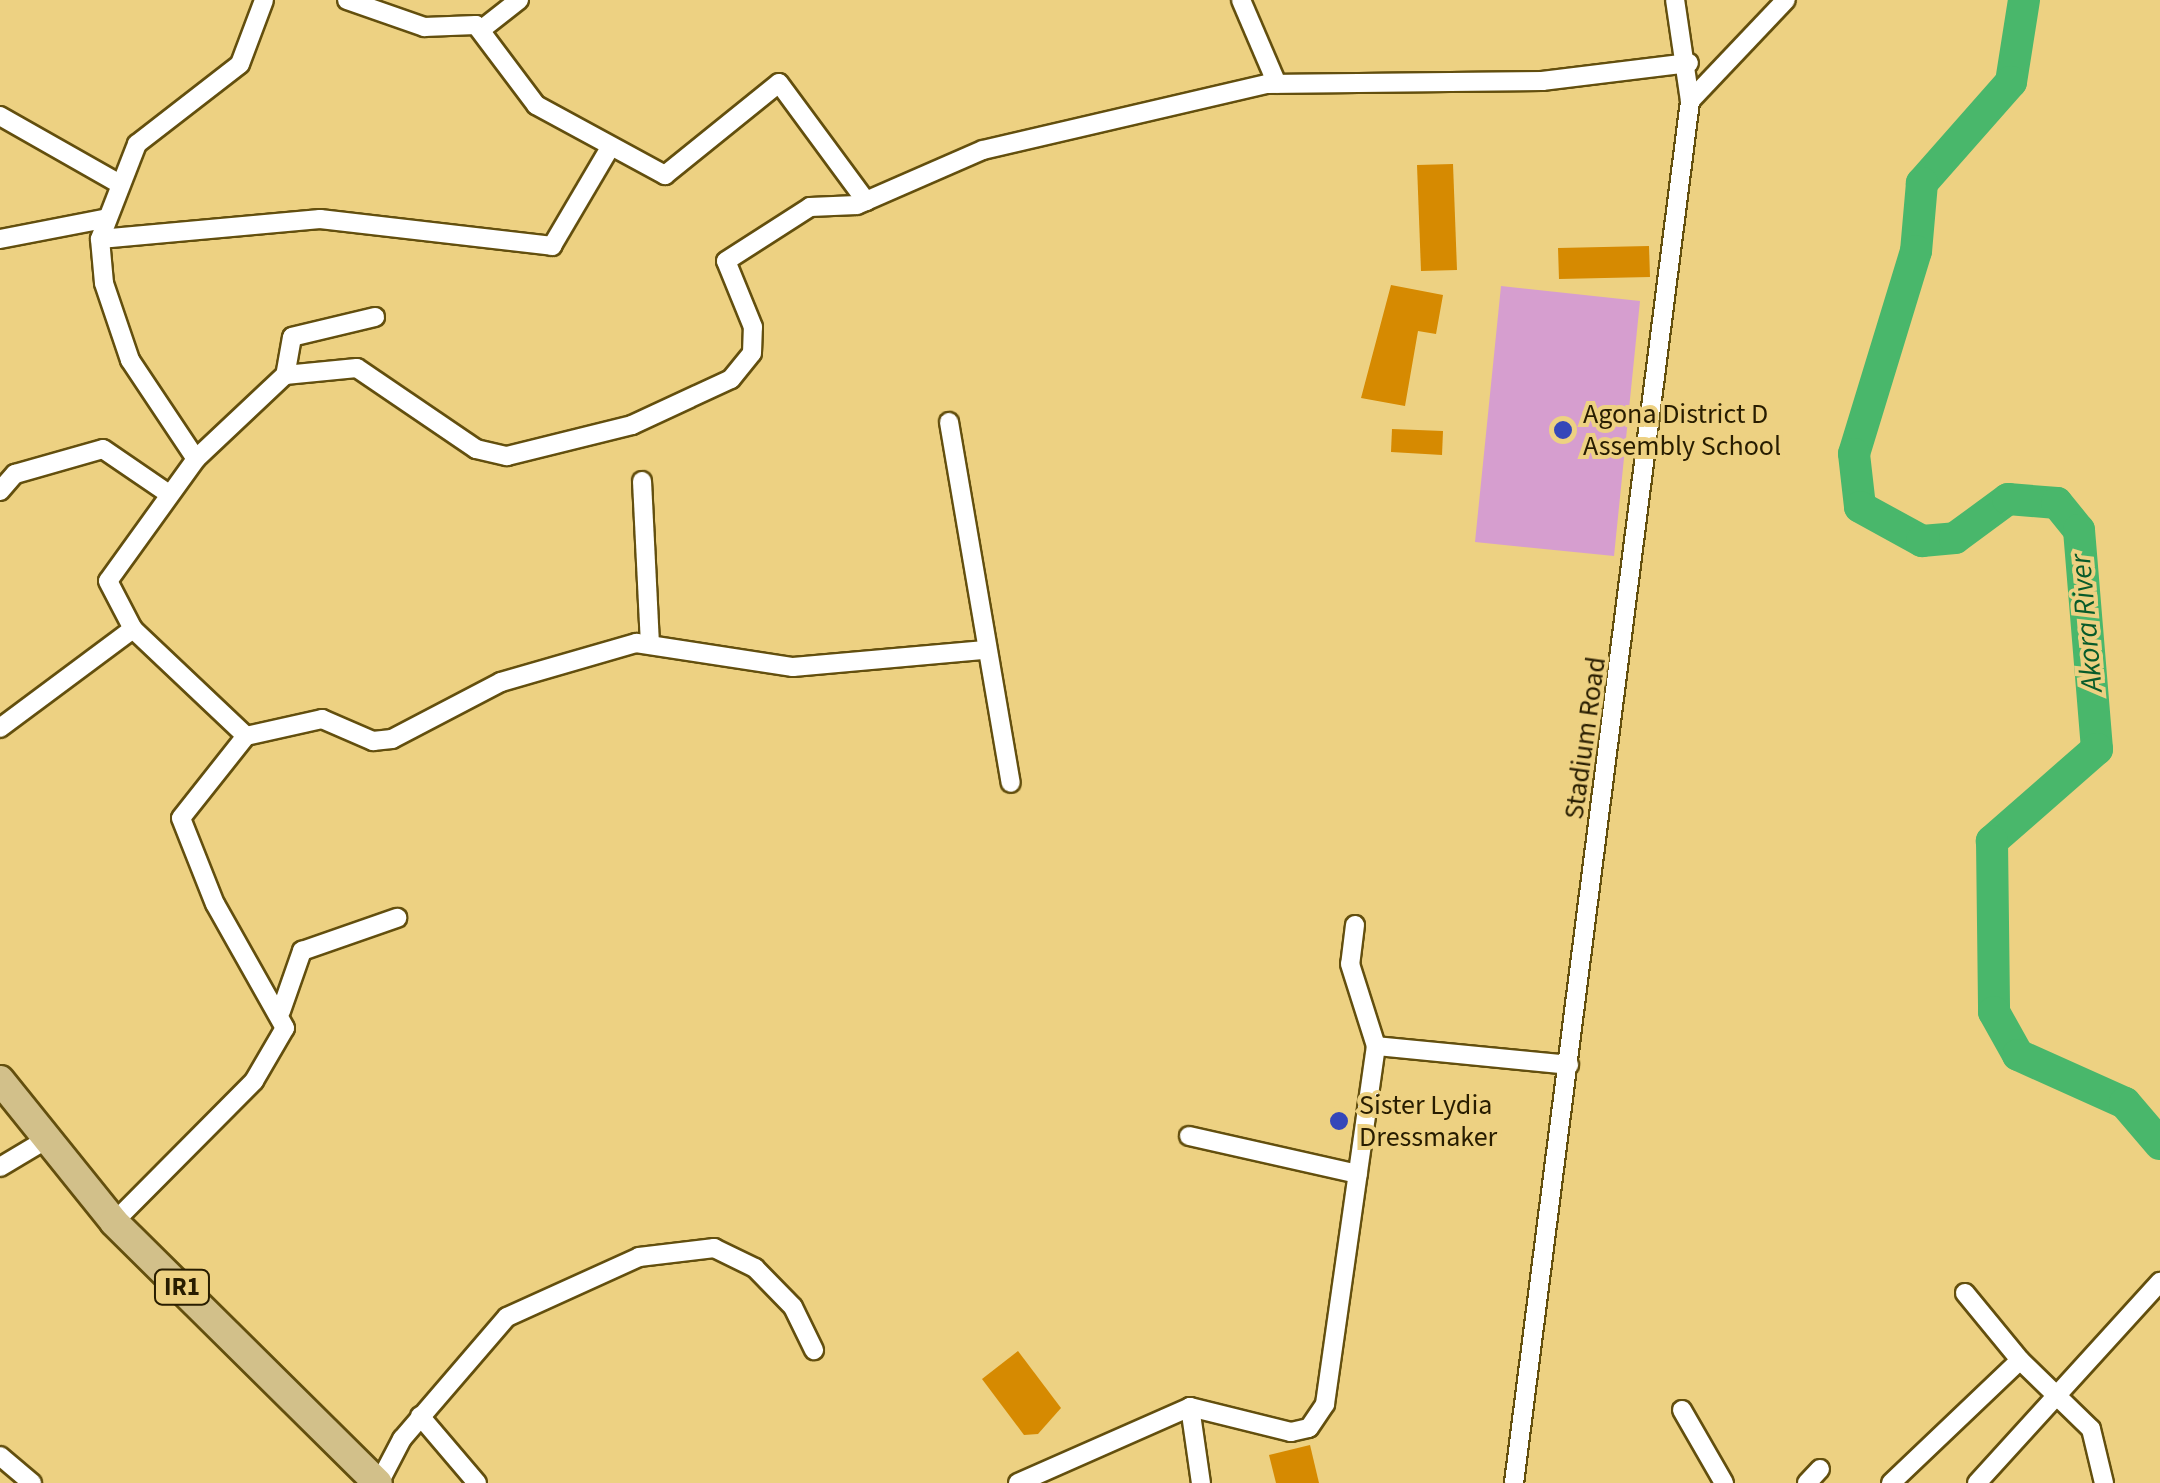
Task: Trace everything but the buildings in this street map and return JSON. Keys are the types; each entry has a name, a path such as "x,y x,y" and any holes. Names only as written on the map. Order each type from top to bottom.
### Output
{"main road":[{"name":"IR1","path":"0,1080 114,1222 379,1483"}],"street":[{"path":"196,459 130,360 100,240 118,183 148,132 240,64 264,0"},
{"path":"347,0 424,28 482,29 518,0"},
{"path":"1241,0 1277,84"},
{"path":"1690,100 1786,0"},
{"name":"Stadium Road","path":"1514,1483 1690,100 1688,63 1676,1"},
{"path":"482,29 536,104 608,151 673,173 779,83 866,202"},
{"path":"284,375 357,368 490,454 632,425 731,379 752,354 753,327 726,262 796,211 866,202 983,150 1277,84 1542,81 1688,63"},
{"path":"0,116 118,183"},
{"path":"100,240 320,219 476,242 512,235 547,247 608,151"},
{"path":"0,240 104,219"},
{"path":"246,736 133,629 108,581 196,459 284,375 292,337 375,317"},
{"path":"950,422 1011,783"},
{"path":"0,490 16,474 102,449 169,494"},
{"path":"642,481 650,642"},
{"path":"0,728 133,629"},
{"path":"114,1222 254,1082 285,1028 281,1011 215,904 181,818 246,736 322,718 373,741 392,740 518,676 650,642 793,667 986,650"},
{"path":"281,1011 302,951 397,918"},
{"path":"1018,1483 1190,1408 1290,1432 1320,1418 1376,1046 1350,964 1356,925"},
{"path":"1376,1046 1569,1064"},
{"path":"1189,1136 1358,1174"},
{"path":"0,1167 47,1138"},
{"path":"379,1483 420,1416 507,1317 666,1250 714,1248 755,1268 792,1306 814,1350"},
{"path":"1976,1483 2064,1396 2160,1282"},
{"path":"1965,1294 2020,1360 2064,1396 2099,1442 2104,1483"},
{"path":"1901,1479 2020,1360"},
{"path":"1190,1408 1201,1483"},
{"path":"1682,1410 1724,1483"},
{"path":"420,1416 477,1483"},
{"path":"0,1456 32,1483"}],"shaded area":[{"path":"1501,286 1640,301 1614,556 1475,542"}],"waterway":[{"name":"Akora River","path":"2024,0 2011,82 1922,183 1916,251 1854,454 1860,507 1922,541 1955,538 2008,499 2057,503 2079,530 2097,749 1992,841 1994,1012 2018,1055 2125,1103 2160,1144"}],"place":[{"name":"Agona District D Assembly School","path":"1563,430"},
{"name":"Sister Lydia Dressmaker","path":"1339,1121"}]}
